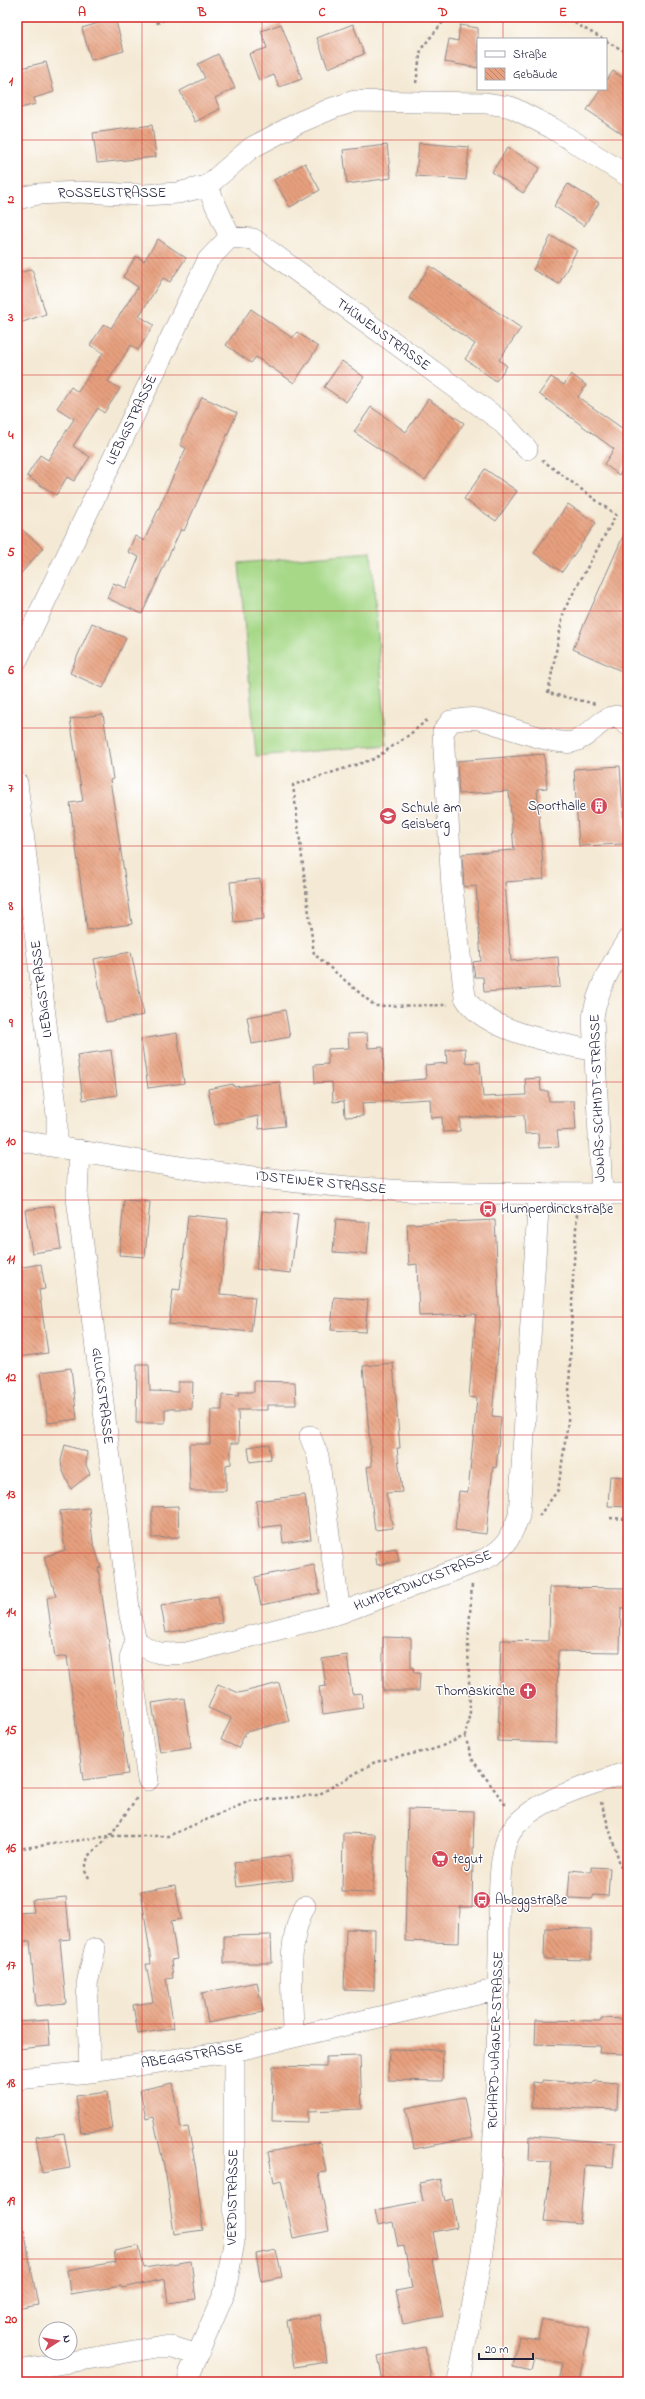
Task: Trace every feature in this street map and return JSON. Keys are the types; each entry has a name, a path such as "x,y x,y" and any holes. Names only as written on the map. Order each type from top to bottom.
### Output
{"street":[{"path":"230,237 207,186 251,148 333,108 355,101 486,103 511,108 552,128 628,176"},
{"name":"ROSSELSTRASSE","path":"17,199 38,194 79,192 143,194 178,193 207,186"},
{"name":"THÜNENSTRASSE","path":"230,237 253,239 501,421 527,449"},
{"name":"LIEBIGSTRASSE","path":"17,660 208,260 230,237"},
{"path":"595,1051 518,1034 477,1012 469,1005 462,983 452,888 443,732 450,721 476,718 534,736 571,743 583,738 606,718 616,716 628,724"},
{"name":"LIEBIGSTRASSE","path":"17,783 26,925 57,1115 57,1147"},
{"name":"JONAS-SCHMIDT-STRASSE","path":"602,1194 593,1018 595,1004 613,963 628,940"},
{"name":"IDSTEINER STRASSE","path":"17,1140 256,1176 381,1189 488,1194 628,1194"},
{"name":"GLUCKSTRASSE","path":"79,1150 77,1198 130,1616 136,1640"},
{"name":"HUMPERDINCKSTRASSE","path":"136,1640 154,1653 165,1655 187,1653 340,1612 474,1564 499,1552 508,1541 519,1516 539,1193"},
{"path":"310,1436 318,1456 340,1612"},
{"path":"136,1640 130,1659 148,1780"},
{"name":"RICHARD-WAGNER-STRASSE","path":"458,2382 488,2218 492,2165 503,1856 508,1837 518,1821 535,1807 628,1772"},
{"path":"293,2037 293,1936 297,1920 305,1906"},
{"path":"90,2072 87,1984 95,1949"},
{"name":"ABEGGSTRASSE","path":"17,2079 90,2072 234,2051 499,1989"},
{"name":"VERDISTRASSE","path":"188,2382 225,2292 234,2242 234,2051"},
{"path":"17,2371 157,2347 178,2348 198,2355"}],"path":[{"path":"153,17 158,23 168,17"},
{"path":"413,101 421,49 447,17"},
{"path":"564,17 601,38"},
{"path":"607,42 628,53"},
{"path":"527,449 616,515 564,610 548,693 599,704 606,718"},
{"path":"450,721 434,714 409,735 374,759 293,785 314,954 375,1006 469,1005"},
{"path":"514,1526 541,1515 558,1490 568,1422 573,1277 578,1194"},
{"path":"610,1518 628,1519"},
{"path":"474,1564 468,1645 470,1712 465,1736 472,1759 518,1821"},
{"path":"17,1849 110,1836 168,1836 250,1801 318,1795 375,1762 435,1748 465,1736"},
{"path":"89,1878 85,1870 88,1856 110,1836 148,1780"},
{"path":"595,1784 628,1890"}],"green space":[{"path":"371,552 387,745 256,756 239,563"}],"building":[{"path":"115,18 124,51 91,60 82,28"},
{"path":"281,24 302,79 279,87 274,75 259,81 249,54 267,48 261,31"},
{"path":"353,24 364,54 328,68 317,38"},
{"path":"460,25 478,28 477,68 445,62 449,39 458,41"},
{"path":"218,54 235,88 215,98 220,109 195,122 180,91 205,78 198,64"},
{"path":"46,62 54,92 34,98 36,104 17,109 17,69"},
{"path":"613,71 628,81 628,138 587,110 600,90 607,90 607,80"},
{"path":"152,125 156,157 97,163 93,133"},
{"path":"419,143 469,147 466,180 416,176"},
{"path":"387,145 391,178 347,184 343,150"},
{"path":"508,147 540,168 523,193 492,172"},
{"path":"305,163 320,190 290,207 274,180"},
{"path":"568,184 599,203 584,226 554,206"},
{"path":"551,236 577,250 559,284 533,270"},
{"path":"158,239 186,258 170,282 163,278 139,316 154,325 138,350 131,345 108,381 120,389 104,413 98,408 73,446 90,457 74,481 67,477 56,495 27,476 40,455 48,460 74,419 57,408 71,387 78,392 103,353 90,345 104,324 111,328 138,287 123,277 136,256 144,261"},
{"path":"430,266 521,328 499,360 507,366 496,381 465,359 475,344 409,298"},
{"path":"32,269 46,314 17,324 17,274"},
{"path":"251,309 292,338 297,332 318,347 294,383 256,357 251,363 226,345"},
{"path":"342,361 364,377 346,402 324,387"},
{"path":"571,374 586,385 578,397 626,431 628,429 628,461 619,475 604,464 614,449 539,394 551,377 564,385"},
{"path":"202,397 237,413 184,531 181,529 142,614 107,598 113,583 126,588 139,557 128,552 135,536 144,541 186,448 180,445"},
{"path":"428,399 464,423 425,480 354,432 371,407 406,432"},
{"path":"485,469 517,491 496,521 464,499"},
{"path":"568,504 596,523 562,572 534,553"},
{"path":"17,525 43,548 17,578"},
{"path":"628,525 628,674 573,649"},
{"path":"92,623 126,638 103,688 70,673"},
{"path":"103,714 113,779 110,780 132,924 87,930 70,803 83,801 70,719"},
{"path":"544,754 547,788 537,789 544,879 505,882 511,961 558,957 560,987 484,992 483,977 475,977 473,962 481,961 476,886 464,887 462,854 514,850 509,791 459,794 457,761"},
{"name":"Sporthalle","path":"620,766 625,844 579,846 574,769"},
{"path":"260,879 264,919 234,922 230,882"},
{"path":"131,952 144,1015 106,1022 94,959"},
{"path":"285,1010 290,1037 252,1044 247,1017"},
{"path":"177,1033 184,1083 148,1088 141,1039"},
{"path":"367,1033 368,1048 383,1047 384,1082 426,1079 425,1065 447,1063 446,1050 465,1048 466,1063 480,1062 483,1097 526,1095 525,1079 540,1078 541,1091 548,1091 549,1101 574,1101 576,1130 557,1131 559,1147 539,1148 538,1133 525,1134 524,1115 460,1118 460,1131 443,1132 442,1117 431,1118 430,1099 362,1103 363,1116 345,1117 344,1101 333,1102 332,1082 315,1083 314,1065 328,1064 328,1049 349,1048 348,1034"},
{"path":"111,1050 117,1095 83,1100 77,1055"},
{"path":"280,1082 285,1126 259,1129 258,1116 215,1125 208,1089 233,1084 234,1087"},
{"path":"124,1200 150,1202 145,1257 119,1255"},
{"path":"54,1206 61,1249 32,1253 25,1210"},
{"path":"262,1211 298,1214 291,1273 256,1269"},
{"path":"188,1215 228,1219 220,1294 255,1297 251,1332 169,1324 173,1289 180,1290"},
{"path":"336,1219 370,1222 367,1254 333,1252"},
{"path":"495,1220 500,1325 492,1416 501,1417 496,1468 493,1467 486,1534 455,1530 459,1491 468,1492 477,1398 469,1397 476,1314 419,1316 417,1264 409,1265 407,1224"},
{"path":"41,1264 45,1289 39,1290 48,1353 17,1357 17,1268"},
{"path":"334,1297 368,1300 365,1332 331,1330"},
{"path":"393,1363 400,1448 397,1448 402,1492 386,1493 393,1528 375,1530 367,1467 372,1466 363,1366"},
{"path":"137,1364 149,1364 150,1391 178,1392 178,1382 193,1382 192,1409 165,1409 165,1423 136,1423"},
{"path":"71,1368 77,1419 48,1423 41,1372"},
{"path":"254,1381 295,1382 296,1405 267,1405 267,1410 238,1410 239,1443 231,1443 231,1464 226,1465 226,1491 190,1491 189,1444 210,1444 211,1410 222,1410 222,1395 239,1396 238,1392 254,1392"},
{"path":"269,1444 271,1459 250,1462 248,1447"},
{"path":"65,1445 87,1452 86,1465 90,1474 71,1489 62,1469 61,1461"},
{"path":"610,1476 628,1477 628,1507 608,1506"},
{"path":"305,1495 311,1539 283,1543 281,1525 259,1528 256,1501"},
{"path":"178,1506 179,1537 152,1538 152,1507"},
{"path":"89,1508 93,1542 101,1567 98,1568 128,1774 83,1780 67,1656 55,1658 47,1598 56,1596 44,1557 65,1550 60,1511"},
{"path":"396,1548 399,1561 377,1565 375,1552"},
{"path":"314,1565 320,1593 261,1605 255,1577"},
{"path":"550,1587 628,1588 628,1608 621,1608 620,1652 558,1651 556,1743 498,1741 501,1640 549,1641"},
{"path":"218,1596 222,1623 166,1633 161,1606"},
{"path":"383,1637 411,1638 411,1667 413,1667 414,1673 420,1673 419,1691 383,1691"},
{"path":"347,1655 352,1694 361,1693 363,1708 323,1714 319,1687 326,1686 322,1659"},
{"path":"279,1683 289,1721 246,1732 238,1748 221,1740 231,1718 208,1708 218,1684 239,1693"},
{"path":"184,1698 191,1747 160,1752 152,1703"},
{"name":"tegut","path":"408,1809 474,1811 472,1907 460,1907 459,1943 405,1941"},
{"path":"343,1833 375,1834 373,1893 342,1892"},
{"path":"290,1855 293,1880 237,1887 234,1863"},
{"path":"591,1867 610,1868 608,1896 594,1895 592,1899 568,1898 570,1870 591,1872"},
{"path":"175,1885 181,1919 171,1921 177,1959 171,1960 173,1978 166,1979 174,2028 138,2034 133,2005 153,2002 146,1964 151,1964 141,1891"},
{"path":"66,1897 70,1939 60,1940 66,2003 36,2006 30,1941 17,1942 17,1913 34,1912 32,1900"},
{"path":"545,1928 591,1929 591,1960 544,1959"},
{"path":"346,1929 375,1930 374,1991 344,1990"},
{"path":"271,1935 272,1963 224,1963 224,1936"},
{"path":"257,1982 263,2012 208,2023 202,1993"},
{"path":"601,2018 626,2019 624,2054 599,2053 600,2046 535,2044 536,2020 601,2021"},
{"path":"48,2020 50,2046 17,2049 17,2022"},
{"path":"389,2049 443,2050 442,2081 388,2080"},
{"path":"360,2056 362,2109 308,2111 308,2122 272,2121 273,2066 326,2067 326,2057"},
{"path":"543,2080 592,2084 595,2081 618,2083 617,2110 531,2107 533,2082 541,2083"},
{"path":"172,2083 181,2128 188,2127 196,2169 203,2230 174,2234 166,2175 153,2117 146,2119 140,2090"},
{"path":"107,2092 112,2129 81,2133 76,2096"},
{"path":"464,2097 472,2138 414,2149 406,2108"},
{"path":"64,2133 70,2168 42,2173 36,2137"},
{"path":"530,2136 615,2143 613,2167 585,2165 580,2224 544,2221 552,2162 529,2161"},
{"path":"320,2142 326,2172 318,2173 329,2231 293,2238 281,2180 274,2182 268,2152"},
{"path":"440,2179 445,2201 452,2199 457,2227 433,2232 438,2259 432,2260 443,2316 403,2324 396,2291 412,2288 404,2246 398,2247 393,2222 378,2225 375,2210 423,2201 419,2183"},
{"path":"24,2230 38,2305 17,2309 17,2231"},
{"path":"139,2246 144,2268 191,2261 196,2299 168,2303 165,2279 122,2288 121,2286 70,2294 67,2270 116,2262 114,2251"},
{"path":"276,2250 282,2277 261,2281 256,2254"},
{"path":"320,2315 327,2362 294,2367 287,2320"},
{"path":"542,2319 589,2328 579,2382 558,2382 562,2363 535,2358 532,2371 513,2367 519,2336 538,2339"},
{"path":"425,2347 431,2378 412,2382 383,2382 378,2356"}],"place":[{"name":"Sporthalle","path":"599,806"},
{"name":"Schule am Geisberg","path":"388,816"},
{"name":"Humperdinckstraße","path":"488,1209"},
{"name":"Thomaskirche","path":"528,1691"},
{"name":"tegut","path":"440,1859"},
{"name":"Abeggstraße","path":"482,1900"}]}
